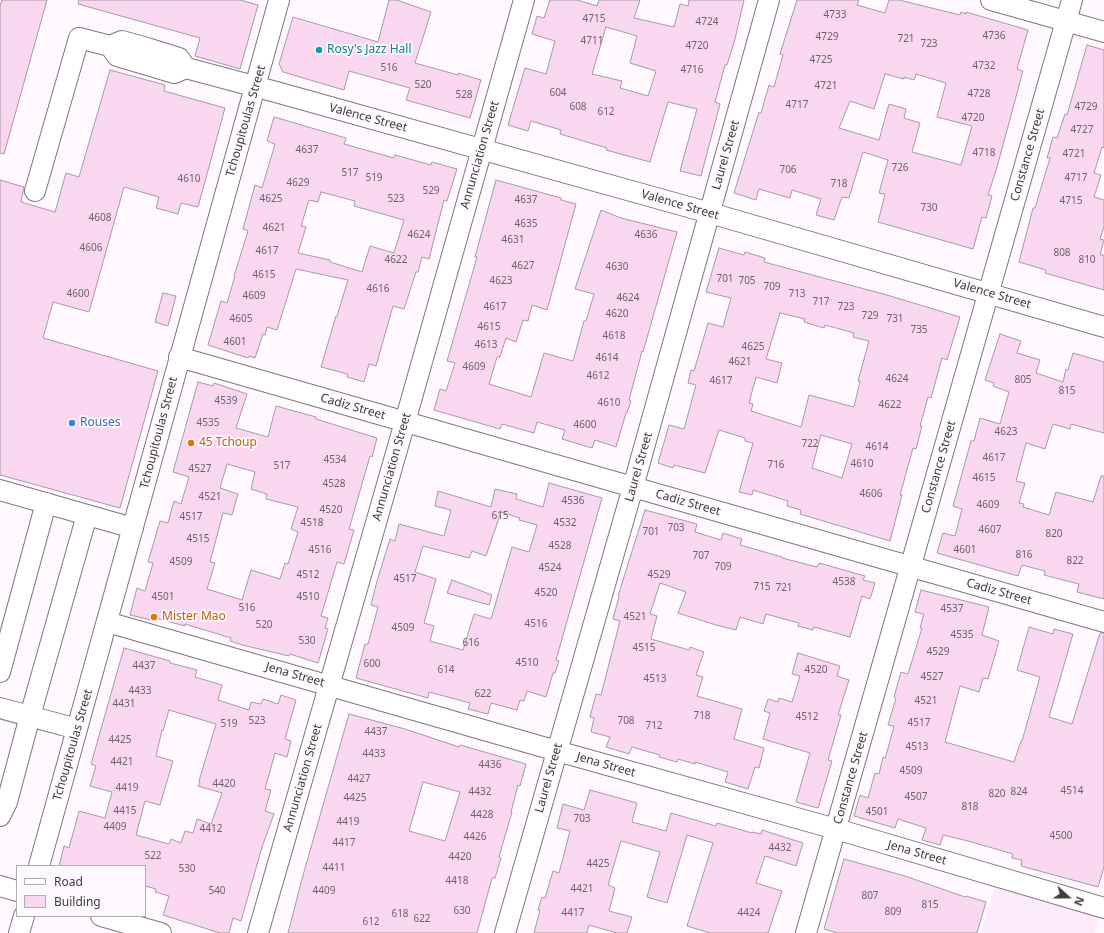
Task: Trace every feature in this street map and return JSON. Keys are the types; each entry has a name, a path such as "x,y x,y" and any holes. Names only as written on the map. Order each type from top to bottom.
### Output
{"street":[{"name":"Tchoupitoulas Street","path":"39,865 279,0"},
{"name":"Annunciation Street","path":"258,933 405,422 524,0"},
{"name":"Laurel Street","path":"505,933 634,487 770,0"},
{"path":"991,0 1104,32"},
{"name":"Constance Street","path":"806,933 1072,0"},
{"name":"Valence Street","path":"35,191 79,38 110,46 122,41 179,58 186,68 710,213 1104,327"},
{"name":"Cadiz Street","path":"179,357 1104,622"},
{"path":"1,494 46,503 133,528"},
{"path":"0,672 46,503"},
{"path":"0,816 7,802 87,515"},
{"name":"Jena Street","path":"107,622 836,829 1104,908"},
{"path":"0,708 77,729"},
{"path":"0,886 16,891"},
{"path":"19,933 24,917"},
{"path":"105,917 161,933"}],"shaded area":[{"path":"995,887 1085,912 1098,919 1095,933 981,933"}],"building":[{"path":"2,0 47,0 4,154 0,153 0,6"},
{"path":"79,0 240,0 258,5 240,69 195,56 200,38 78,4"},
{"path":"389,0 397,0 431,12 415,63 481,80 470,118 406,100 410,88 349,71 344,90 283,72 279,64 293,17 378,42"},
{"path":"550,0 577,0 597,6 599,0 640,0 634,18 674,27 680,4 688,6 689,0 744,0 735,39 727,65 725,65 715,102 720,104 701,176 680,171 697,109 668,102 650,162 606,150 607,148 560,134 561,130 531,121 528,131 508,125 525,68 546,74 555,41 532,34 537,16 544,18","holes":["606,27 637,36 630,63 656,71 648,96 620,88 622,81 592,74"]},
{"path":"797,0 859,0 857,5 885,13 889,0 899,0 960,15 961,12 966,14 966,12 1028,30 1017,69 1023,71 988,195 992,196 986,218 982,217 973,249 878,222 885,194 879,193 888,160 863,152 849,198 842,197 834,220 816,215 821,199 792,190 790,198 759,189 756,200 734,193 769,85 774,87 783,55 780,54","holes":["885,74 904,79 904,77 914,80 916,74 946,83 937,117 972,126 961,165 912,152 920,123 904,118 906,109 889,104 879,140 839,128 850,101 874,109"]},
{"path":"1087,45 1104,50 1104,148 1102,147 1094,173 1101,175 1094,197 1104,200 1104,227 1100,239 1104,240 1100,255 1104,255 1104,290 1045,273 1046,270 1019,262 1033,208 1035,208 1050,158 1047,158 1053,137 1057,138 1065,114 1067,115"},
{"path":"110,70 165,85 164,91 225,108 198,207 181,203 178,214 156,208 159,197 124,187 89,312 53,302 43,338 158,371 120,508 0,475 0,180 24,187 21,202 55,212 66,173 79,177"},
{"path":"274,117 346,138 344,144 394,158 395,155 431,165 432,162 457,169 447,201 444,200 429,259 422,257 404,309 393,306 376,366 369,364 364,382 347,377 348,374 321,367 348,280 296,269 277,330 267,327 265,335 263,334 255,358 249,356 248,358 208,345 221,301 227,303 235,276 248,231 243,229 255,185 262,188 275,144 267,141","holes":["321,192 355,201 354,206 404,220 394,253 370,246 362,272 330,262 330,260 298,253 306,227 301,226 309,200 318,202"]},
{"path":"496,180 561,198 561,200 576,204 547,310 532,305 528,321 523,320 516,342 506,338 500,357 497,357 489,384 531,397 544,353 573,361 584,321 586,321 594,294 575,289 601,210 621,218 677,232 643,352 642,351 629,400 631,401 616,447 595,440 592,448 562,439 565,430 537,422 534,433 502,424 500,429 434,410 440,389 446,391 455,363 447,361 477,257 475,257"},
{"path":"719,248 744,255 745,252 765,258 764,262 887,295 960,317 947,360 942,358 931,398 928,397 920,426 922,426 916,449 913,448 900,495 902,495 890,541 800,514 801,510 787,506 788,501 753,490 752,495 739,492 753,443 745,441 745,438 719,430 705,473 674,465 673,468 658,463 669,425 684,429 696,385 688,383 691,370 694,371 708,323 723,327 731,298 706,292","holes":["780,313 805,319 804,322 824,328 825,325 854,333 853,337 869,341 858,381 860,381 854,407 809,395 801,427 751,411 753,404 749,403 756,377 777,383 782,363 766,359","821,435 852,444 842,478 812,468"]},
{"path":"163,293 176,296 168,326 155,322"},
{"path":"1000,334 1021,341 1017,353 1040,360 1036,373 1063,382 1066,369 1068,370 1073,353 1104,362 1104,433 1071,424 1070,429 1053,424 1045,449 1026,443 1016,481 1025,483 1019,503 1024,504 1023,507 1049,515 1056,492 1093,502 1101,476 1104,476 1104,599 1077,592 1079,584 1044,575 1045,571 1022,565 1018,576 937,553 943,533 955,536 962,509 953,506 971,441 974,441 980,418 1000,424 1009,392 993,386 994,383 985,380"},
{"path":"198,382 213,386 214,383 247,394 236,428 268,437 276,406 316,417 316,419 377,438 372,457 370,456 349,529 354,530 344,564 337,562 321,616 328,618 325,628 328,629 318,663 290,654 289,656 242,645 230,641 231,638 185,624 185,626 152,617 151,620 130,615 137,588 145,591 153,563 148,562 160,521 168,523 174,501 181,504 189,477 173,472","holes":["227,464 255,472 251,489 267,494 266,499 298,507 291,529 298,532 288,564 285,563 280,579 251,570 242,600 207,589 215,563 210,562 223,513 232,515 238,494 220,488"]},
{"path":"549,483 602,498 556,660 559,661 555,673 553,673 546,697 527,691 524,701 520,700 517,710 491,703 488,714 468,709 470,703 429,692 428,698 356,678 365,644 368,644 378,607 371,605 377,581 390,539 395,541 399,524 444,536 451,510 435,506 438,491 491,507 495,489 517,494 516,499 543,507","holes":["501,512 520,518 519,520 537,525 529,552 512,547 491,619 474,614 463,650 430,641 434,626 424,623 436,579 415,572 423,546 469,558 472,551 486,556"]},
{"path":"645,510 697,524 695,532 721,540 723,533 742,539 740,545 817,567 819,563 865,576 863,580 875,583 870,599 862,596 850,637 814,627 813,630 798,626 799,623 766,614 763,624 740,617 736,630 716,625 678,613 686,592 660,583 650,614 657,616 651,639 689,650 690,647 704,652 696,675 703,677 697,696 742,709 734,739 764,748 759,768 755,767 748,789 725,782 728,772 695,762 695,764 678,759 677,762 659,757 660,755 632,747 629,754 606,747 610,737 591,732 594,718 590,717 596,694 601,695 620,621 613,619 618,596"},
{"path":"452,580 492,595 489,605 447,593"},
{"path":"921,590 989,607 982,635 999,641 988,679 983,678 979,692 960,686 945,742 1014,762 1022,741 1040,677 1017,670 1029,627 1053,634 1054,629 1073,634 1049,717 1072,724 1100,633 1104,633 1104,867 1098,887 1021,866 1022,860 1012,858 1013,854 968,841 943,835 940,845 922,840 926,828 898,819 895,828 854,816 860,795 868,798 875,773 879,774 883,757 885,758 887,752 894,726 888,725 896,698 894,697 901,672 908,674 922,628 920,628 924,614 915,612"},
{"path":"124,648 197,670 195,677 222,685 218,700 249,710 251,702 261,704 263,699 278,704 281,695 296,700 285,739 291,741 287,757 275,753 265,789 271,790 265,811 274,814 262,847 241,921 233,918 229,933 220,933 163,915 169,896 155,892 156,889 146,886 146,865 59,865 64,846 69,848 79,811 105,818 112,792 90,786 96,766 91,764","holes":["169,710 216,724 198,786 222,793 211,824 197,819 193,833 185,831 181,843 171,839 169,844 136,835 145,801 160,805 173,761 156,756 162,730 163,731"]},
{"path":"798,653 840,666 837,676 849,680 838,715 841,715 828,760 832,761 818,808 796,802 810,753 763,739 770,713 764,711 768,699 778,702 779,698 792,702 800,676 792,674"},
{"path":"349,714 405,729 459,747 460,745 526,764 520,786 518,785 499,857 501,858 495,878 492,878 477,933 288,933","holes":["423,782 460,792 445,841 409,831"]},
{"path":"590,790 637,803 632,822 666,831 671,813 716,826 717,823 752,833 761,834 762,830 803,843 796,866 765,856 756,883 782,891 768,933 710,933 687,926 713,843 687,835 667,903 647,897 660,852 621,841 608,885 615,888 609,911 632,917 627,933 617,933 589,925 587,933 534,933 542,897 545,898 553,871 559,873 570,831 557,828 563,804 584,810"},
{"path":"844,859 905,876 965,897 966,896 986,902 977,933 837,933 824,929"}],"place":[{"name":"Rosy's Jazz Hall","path":"319,50"},
{"name":"Rouses","path":"72,423"},
{"name":"45 Tchoup","path":"191,443"},
{"name":"Mister Mao","path":"154,617"}]}
